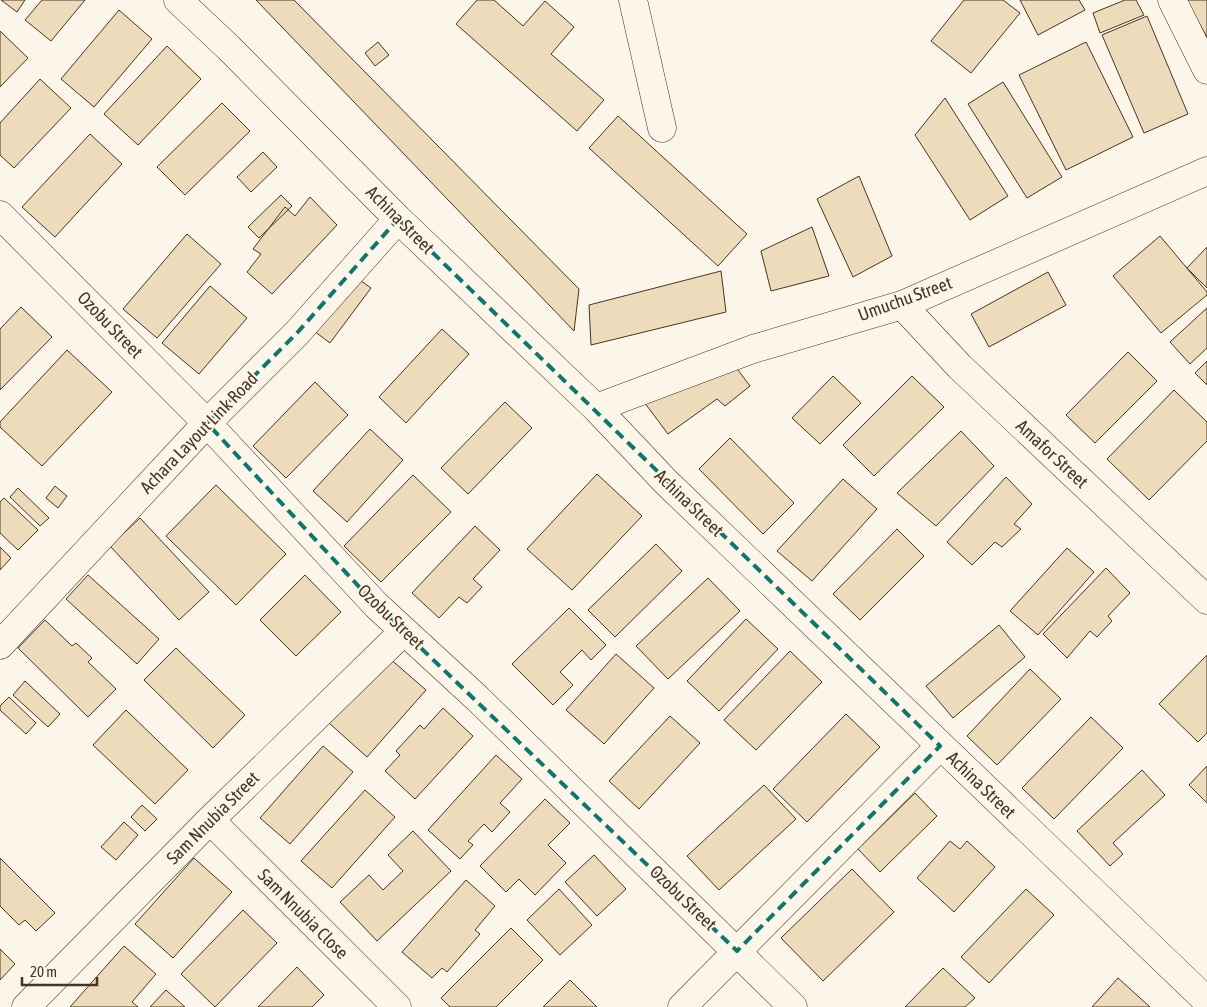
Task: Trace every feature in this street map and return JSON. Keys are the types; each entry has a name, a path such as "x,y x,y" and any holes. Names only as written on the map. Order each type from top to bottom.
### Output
{"street":[{"name":"Achina Street","path":"178,0 229,48 398,219 596,408 666,482 1207,1001"},
{"path":"633,0 662,128"},
{"path":"1172,0 1207,70"},
{"name":"Umuchu Street","path":"596,408 753,349 902,305 1207,171"},
{"name":"Ozobu Street","path":"0,215 207,423 376,605 485,706 793,1007"},
{"name":"Achara Layout Link Road","path":"2,639 207,423 297,333 398,219"},
{"name":"Amafor Street","path":"902,305 959,366 1207,600"},
{"name":"Sam Nnubia Street","path":"26,1007 210,820 404,631"},
{"path":"682,1007 877,812 940,746"},
{"name":"Sam Nnubia Close","path":"210,820 397,1007"}],"highlighted area":[{"path":"398,219 940,746 737,951 376,605 207,423 297,333"}],"building":[{"path":"1,0 25,0 17,12"},
{"path":"42,0 85,0 51,41 25,20"},
{"path":"256,0 294,0 579,289 574,331"},
{"path":"477,0 494,0 523,26 545,1 574,27 551,54 604,100 577,131 456,24"},
{"path":"964,0 1003,0 1020,13 971,73 931,41"},
{"path":"1020,0 1079,0 1085,10 1038,35"},
{"path":"1125,0 1136,0 1144,15 1100,33 1093,13"},
{"path":"1186,0 1207,0 1207,37"},
{"path":"119,10 152,39 94,107 61,79"},
{"path":"1147,16 1188,114 1144,133 1102,35"},
{"path":"0,31 28,58 0,87"},
{"path":"378,42 389,55 375,66 365,53"},
{"path":"1086,42 1133,137 1066,170 1019,75"},
{"path":"167,46 201,79 138,145 104,114"},
{"path":"40,79 71,108 14,168 0,155 0,123"},
{"path":"1003,82 1062,177 1027,198 968,104"},
{"path":"945,98 1008,196 970,220 915,135"},
{"path":"222,103 250,131 185,195 157,167"},
{"path":"618,116 747,234 718,266 589,148"},
{"path":"90,134 122,164 55,237 22,207"},
{"path":"263,152 277,167 251,192 237,177"},
{"path":"859,176 892,256 853,277 817,199"},
{"path":"281,195 292,206 259,238 248,227"},
{"path":"310,197 337,225 272,294 247,272 261,254 253,249 285,207 295,216"},
{"path":"812,227 829,276 771,291 761,251"},
{"path":"187,234 221,264 157,338 123,309"},
{"path":"1160,236 1207,292 1207,295 1161,333 1113,276"},
{"path":"1207,247 1207,288 1187,268"},
{"path":"721,271 726,312 591,345 589,305"},
{"path":"1048,272 1066,305 989,347 971,314"},
{"path":"354,276 371,288 330,343 314,331"},
{"path":"210,286 247,318 199,374 162,343"},
{"path":"21,307 52,337 0,390 0,329"},
{"path":"1207,308 1207,348 1190,364 1170,342"},
{"path":"442,329 469,354 406,423 379,397"},
{"path":"67,350 112,392 42,466 0,427 0,422"},
{"path":"1128,352 1157,381 1095,443 1066,415"},
{"path":"1207,361 1207,385 1195,373"},
{"path":"732,362 750,386 725,406 717,399 668,434 644,402"},
{"path":"833,376 861,403 820,444 792,418"},
{"path":"912,376 944,407 874,476 843,445"},
{"path":"315,382 348,415 286,478 253,446"},
{"path":"1174,390 1207,422 1207,441 1149,500 1107,459"},
{"path":"505,402 532,428 468,494 441,468"},
{"path":"370,429 403,460 347,522 313,491"},
{"path":"961,431 994,466 936,526 897,493"},
{"path":"730,438 794,503 763,534 699,469"},
{"path":"597,474 642,516 572,590 527,549"},
{"path":"413,475 451,512 381,582 344,546"},
{"path":"1006,477 1032,504 1014,524 1021,529 1002,547 995,542 972,565 947,542"},
{"path":"843,479 877,509 812,581 777,551"},
{"path":"216,485 286,554 236,605 166,536"},
{"path":"55,486 67,496 58,508 46,498"},
{"path":"18,488 49,518 40,526 10,497"},
{"path":"4,498 38,530 18,550 0,533 0,502"},
{"path":"140,518 209,592 179,620 110,546"},
{"path":"475,526 500,550 473,579 482,587 467,603 459,597 439,618 412,593"},
{"path":"897,529 924,556 860,620 833,594"},
{"path":"656,544 682,571 615,637 588,610"},
{"path":"0,547 11,558 0,570"},
{"path":"1067,548 1094,572 1038,635 1010,611"},
{"path":"1106,568 1130,593 1108,616 1112,621 1097,637 1090,631 1067,658 1043,634"},
{"path":"88,575 159,639 137,664 66,599"},
{"path":"305,575 341,612 296,656 260,620"},
{"path":"708,578 740,611 668,679 636,646"},
{"path":"569,608 606,645 591,660 582,650 560,672 573,685 553,705 512,664"},
{"path":"746,619 778,649 719,711 687,681"},
{"path":"45,620 72,646 76,643 92,658 88,662 116,689 88,717 18,648"},
{"path":"999,625 1025,657 953,718 926,686"},
{"path":"176,648 245,715 213,748 144,680"},
{"path":"790,651 822,682 756,750 724,720"},
{"path":"616,654 654,688 604,744 566,710"},
{"path":"1207,655 1207,733 1198,742 1159,704"},
{"path":"388,657 426,690 367,757 329,723"},
{"path":"1030,669 1061,699 997,765 967,736"},
{"path":"25,681 60,714 48,727 13,695"},
{"path":"9,697 36,723 26,734 0,710 0,706"},
{"path":"443,708 473,736 415,799 385,771 400,755 396,751 420,725 424,729"},
{"path":"126,710 188,770 155,804 93,745"},
{"path":"846,714 880,747 807,822 773,789"},
{"path":"670,716 700,743 639,809 609,781"},
{"path":"1091,717 1123,748 1054,819 1022,788"},
{"path":"323,746 353,772 290,844 260,818"},
{"path":"496,755 522,779 500,803 510,812 492,832 484,824 468,841 473,845 460,859 428,830"},
{"path":"1207,766 1207,803 1189,785"},
{"path":"1142,770 1165,795 1113,843 1123,854 1110,866 1077,831"},
{"path":"764,785 796,819 719,890 687,856"},
{"path":"365,790 395,817 332,888 301,861"},
{"path":"915,793 937,816 880,872 858,849"},
{"path":"545,799 570,823 548,845 566,863 535,895 519,879 506,892 480,866"},
{"path":"142,805 157,819 145,831 131,817"},
{"path":"124,822 138,835 116,860 101,847"},
{"path":"413,831 451,871 377,941 340,902 369,875 383,890 403,871 388,855"},
{"path":"950,841 960,849 967,841 995,867 954,912 917,878"},
{"path":"594,855 626,889 597,916 565,882"},
{"path":"0,858 55,913 36,931 25,920 19,925 0,906"},
{"path":"194,858 232,892 173,958 135,924"},
{"path":"852,869 894,912 823,981 781,938"},
{"path":"466,880 495,906 475,930 480,934 447,972 442,968 432,978 402,952"},
{"path":"559,889 592,925 560,955 527,920"},
{"path":"1026,889 1054,915 989,983 961,957"},
{"path":"243,910 277,943 215,1007 181,974"},
{"path":"511,928 543,960 496,1007 450,1007 441,998"},
{"path":"124,946 156,974 132,1002 138,1007 70,1007"},
{"path":"0,949 15,964 0,980"},
{"path":"297,967 324,995 312,1007 258,1007"},
{"path":"943,968 975,998 965,1007 905,1007"},
{"path":"1118,978 1150,1007 1092,1007"},
{"path":"570,980 597,1007 543,1007"},
{"path":"166,990 185,1007 150,1007"}]}
